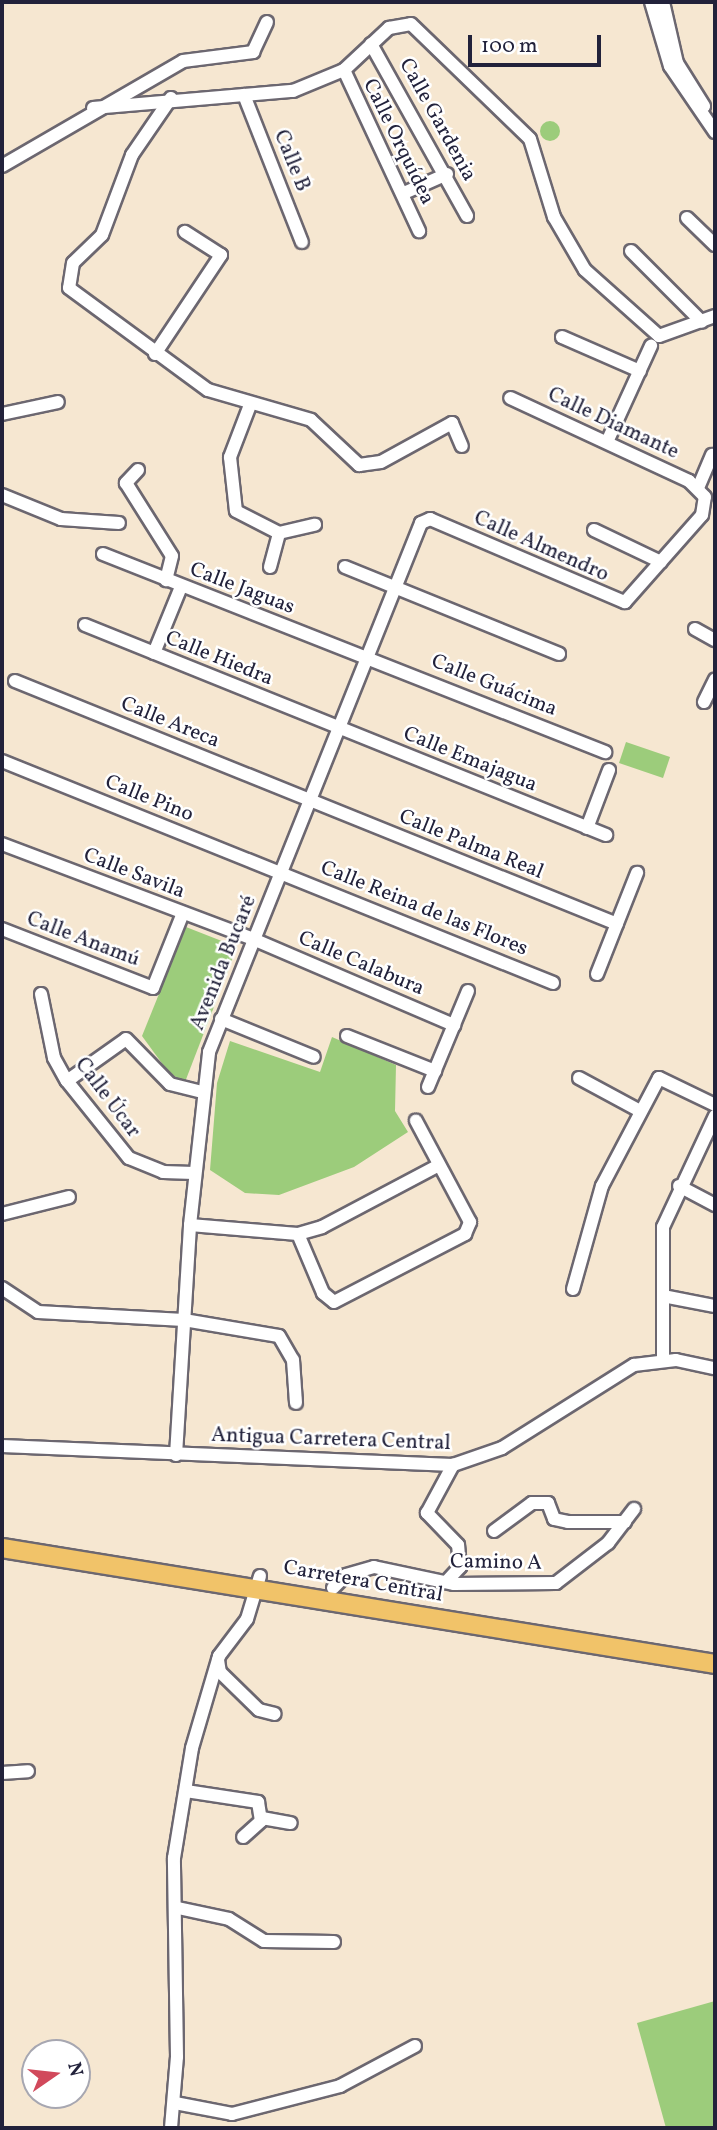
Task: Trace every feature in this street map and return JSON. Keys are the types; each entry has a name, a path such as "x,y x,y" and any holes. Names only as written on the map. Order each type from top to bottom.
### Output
{"highway":[{"name":"Carretera Central","path":"2,1536 715,1664"},
{"name":"Carretera Central","path":"2,1548 333,1588 715,1652"}],"street":[{"path":"652,2 670,66 715,132"},
{"path":"663,2 677,63 715,120"},
{"path":"2,166 93,108 196,55 253,52 267,22"},
{"path":"93,108 171,98 293,91 344,70 389,27 411,24 530,139 554,217 585,270 659,336 715,316"},
{"name":"Calle Gardenia","path":"371,44 447,174 467,216"},
{"name":"Calle Orquídea","path":"344,70 357,108 404,192 419,231"},
{"name":"Calle B","path":"244,94 302,242"},
{"path":"171,98 132,155 102,235 73,263 68,280 99,314 208,390 250,405 310,419 359,465 381,462 452,423 462,446"},
{"path":"404,192 447,174"},
{"path":"687,218 715,246"},
{"path":"155,354 221,255 185,232"},
{"path":"631,251 702,322"},
{"path":"562,337 639,372"},
{"path":"607,442 651,346"},
{"name":"Calle Diamante","path":"510,398 607,442 700,490"},
{"path":"2,414 58,402"},
{"path":"250,405 230,457 232,500 244,521 279,534 315,525"},
{"path":"594,530 661,562 702,515 700,490 712,455"},
{"path":"138,470 126,483 172,556 166,580"},
{"path":"2,495 61,519 119,523"},
{"name":"Calle Almendro","path":"430,519 615,601 625,602 661,562"},
{"name":"Avenida Bucaré","path":"176,1455 201,1092 221,1019 421,523 430,519"},
{"path":"270,567 279,534"},
{"name":"Calle Jaguas","path":"103,554 181,587 368,655"},
{"path":"345,567 559,654"},
{"path":"154,653 181,587"},
{"name":"Calle Hiedra","path":"85,625 339,728"},
{"path":"695,629 715,640"},
{"name":"Calle Guácima","path":"368,655 605,752"},
{"path":"704,702 715,679"},
{"name":"Calle Areca","path":"15,681 310,800"},
{"name":"Calle Emajagua","path":"339,728 606,835"},
{"name":"Calle Pino","path":"2,761 281,872"},
{"path":"587,828 609,770"},
{"name":"Calle Palma Real","path":"310,800 617,924"},
{"name":"Calle Savila","path":"2,844 253,939"},
{"name":"Calle Reina de las Flores","path":"281,872 553,983"},
{"path":"597,974 637,873"},
{"name":"Calle Anamú","path":"2,929 153,988 183,913"},
{"name":"Calle Calabura","path":"253,939 454,1025"},
{"path":"428,1087 468,991"},
{"name":"Calle Úcar","path":"41,993 54,1058 67,1081 129,1158 163,1172 194,1173"},
{"path":"221,1019 314,1057"},
{"path":"347,1036 435,1071"},
{"path":"67,1081 126,1039 170,1084 201,1092"},
{"path":"579,1078 640,1111"},
{"path":"573,1289 603,1186 659,1078 715,1105"},
{"path":"663,1359 663,1227 679,1186 715,1116"},
{"path":"298,1234 323,1293 334,1302 346,1300 465,1234 470,1222 416,1121"},
{"path":"190,1225 298,1234 322,1227 439,1165"},
{"path":"679,1186 715,1205"},
{"path":"2,1214 69,1197"},
{"path":"2,1288 38,1312 184,1320 279,1336 293,1360 296,1403"},
{"path":"663,1296 715,1306"},
{"name":"Antigua Carretera Central","path":"2,1446 453,1465 502,1448 634,1365 663,1359 715,1368"},
{"path":"446,1582 460,1567 458,1545 427,1513 453,1465"},
{"path":"494,1531 531,1503 548,1503 561,1520 625,1522"},
{"name":"Camino A","path":"333,1588 346,1575 374,1567 446,1582 556,1583 572,1576 625,1522 634,1509"},
{"path":"171,2128 175,2103 178,1908 174,1858 186,1791 218,1660 247,1619 259,1581"},
{"path":"218,1660 220,1672 259,1710 275,1714"},
{"path":"2,1773 28,1771"},
{"path":"186,1791 258,1802 262,1818"},
{"path":"262,1818 291,1823"},
{"path":"243,1837 262,1818"},
{"path":"178,1908 229,1919 264,1941 334,1942"},
{"path":"175,2103 232,2113 340,2086 415,2046"}],"green space":[{"path":"550,121 557,124 560,131 557,138 550,141 543,138 540,131 543,124"},
{"path":"626,742 670,757 663,778 619,763"},
{"path":"186,927 237,947 185,1082 169,1073 142,1036"},
{"path":"332,1037 396,1065 395,1111 408,1132 354,1167 279,1195 245,1193 210,1170 217,1083 230,1041 320,1072"},
{"path":"715,2001 715,2128 666,2128 637,2023"}]}
